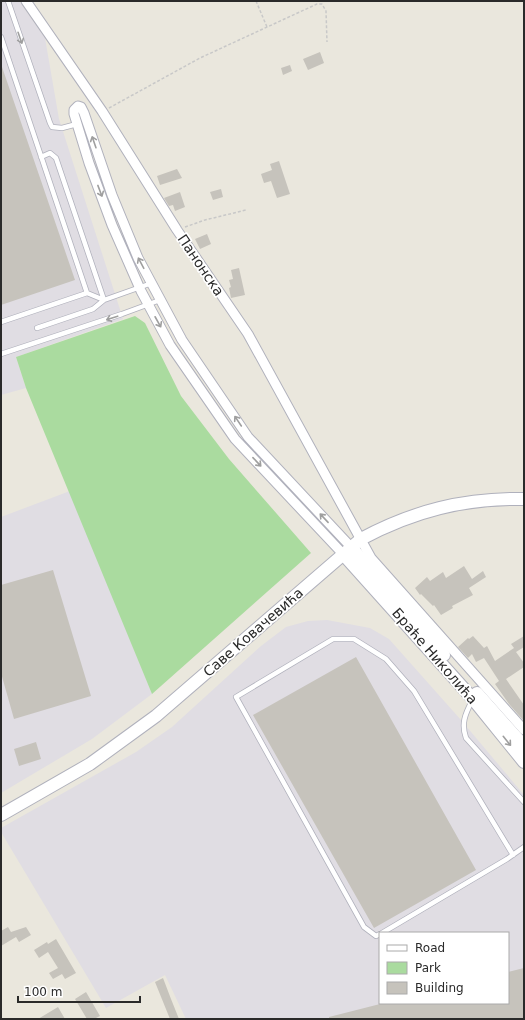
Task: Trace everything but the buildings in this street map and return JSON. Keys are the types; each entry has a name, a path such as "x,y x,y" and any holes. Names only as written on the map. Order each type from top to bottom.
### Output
{"street":[{"name":"Панонска","path":"26,1 102,111 178,230 248,334 371,558 524,730"},
{"path":"78,106 84,113 112,195 138,258 182,340 248,437 347,550 235,439 170,345 148,304 112,225 89,163 74,114 74,110 78,106"},
{"name":"Саве Ковачевића","path":"1,815 90,764 156,716 360,539 399,519 443,507 479,500 524,499"},
{"name":"Браће Николића","path":"347,550 473,699 524,762"},
{"name":"Браће Николића","path":"347,550 524,746"}],"lane":[{"path":"8,1 52,127 57,128 77,124"},
{"path":"1,37 87,293"},
{"path":"41,157 50,153 56,158 104,300"},
{"path":"37,328 93,309 104,300 152,283"},
{"path":"1,322 87,293 104,300"},
{"path":"1,354 160,300"},
{"path":"379,935 376,936 364,927 236,697 334,639 354,639 386,660 414,691 513,855"},
{"path":"473,699 465,715 462,728 466,738 524,802"},
{"path":"384,932 524,847"}],"path":[{"path":"256,1 266,27"},
{"path":"102,111 200,58 310,6 322,4 326,11 327,42"},
{"path":"178,230 205,220 246,210"}],"shaded area":[{"path":"1,1 19,1 45,38 59,119 123,319 16,357 26,388 1,395"},
{"path":"70,491 152,694 92,739 1,793 1,517"},
{"path":"327,620 370,628 389,639 461,720 524,795 524,1019 186,1019 165,975 106,1008 1,832 1,828 136,752 172,727 261,646 286,627 308,621"}],"green space":[{"path":"135,316 145,323 181,396 229,459 311,553 152,694 26,388 16,357"}]}
